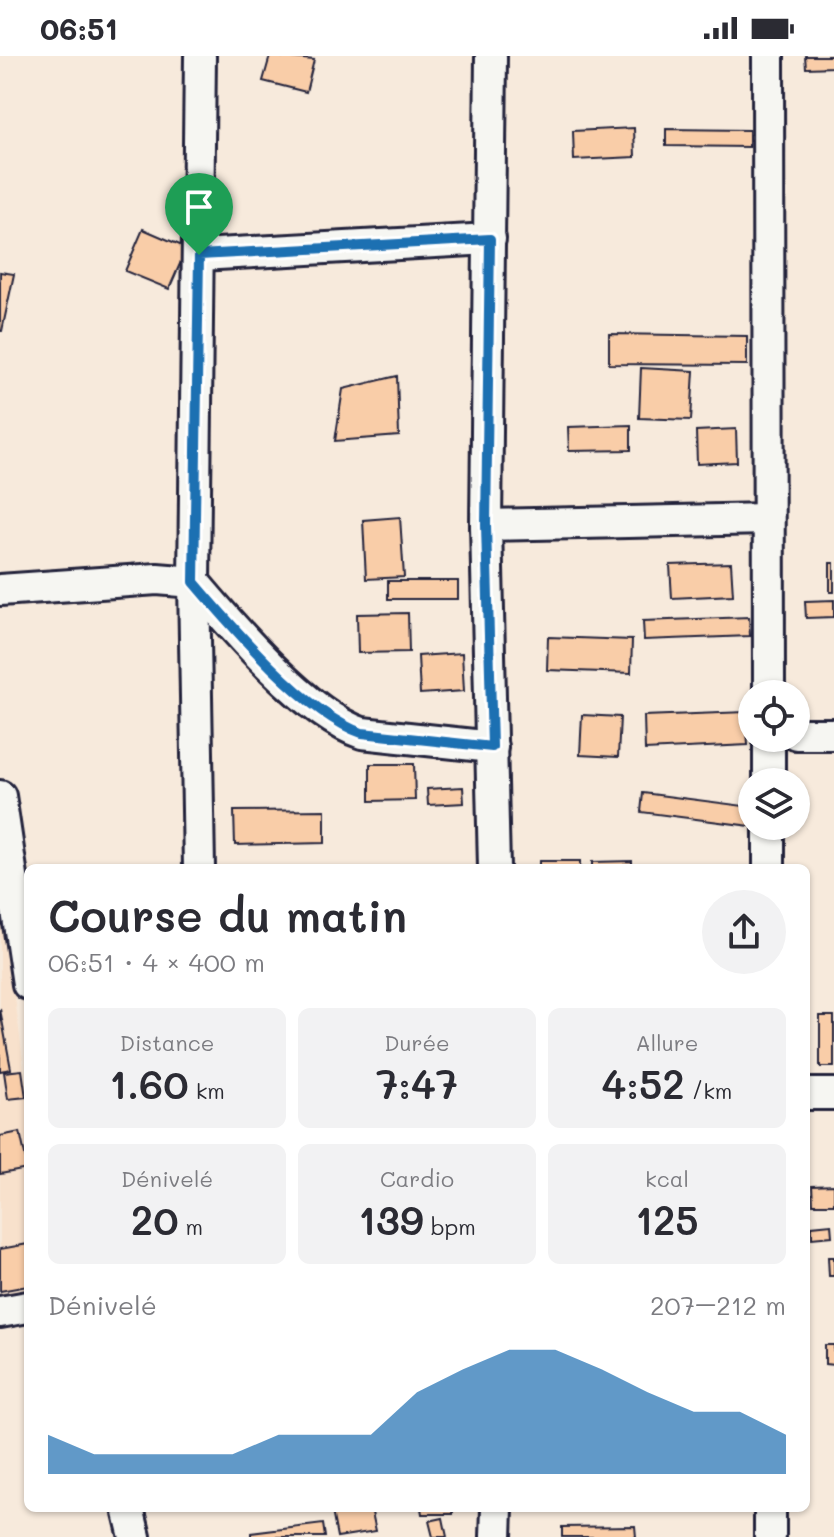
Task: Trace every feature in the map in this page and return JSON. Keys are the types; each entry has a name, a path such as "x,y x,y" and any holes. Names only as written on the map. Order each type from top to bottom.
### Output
{"street":[{"path":"199,864 194,582 200,56"},
{"path":"491,56 486,525 494,864"},
{"path":"768,56 769,680"},
{"path":"199,255 490,239"},
{"path":"486,525 768,519"},
{"path":"0,590 157,579 194,582 277,670 347,728 362,733 492,747"},
{"path":"810,734 834,734"},
{"path":"0,796 24,957"},
{"path":"769,840 769,864"},
{"path":"810,1094 834,1094"},
{"path":"0,1312 24,1308"},
{"path":"129,1512 135,1537"},
{"path":"496,1537 497,1512"},
{"path":"770,1512 770,1537"}],"shaded area":[{"path":"0,875 24,1070 24,1298 0,1301"}],"building":[{"path":"270,56 314,60 306,92 263,81"},
{"path":"805,56 834,56 834,67 806,68"},
{"path":"634,128 635,157 574,160 573,131"},
{"path":"666,129 749,130 749,147 666,146"},
{"path":"143,229 187,248 169,289 125,271"},
{"path":"0,272 14,274 2,331 0,331"},
{"path":"609,334 747,336 747,365 609,364"},
{"path":"641,368 694,371 691,420 639,418"},
{"path":"397,376 399,436 335,441 343,389"},
{"path":"631,425 631,450 569,451 568,427"},
{"path":"736,429 737,462 697,464 696,431"},
{"path":"400,517 404,577 366,579 363,520"},
{"path":"731,563 733,595 672,598 670,565"},
{"path":"830,563 834,563 834,592 830,592"},
{"path":"388,581 458,581 458,599 388,599"},
{"path":"834,600 834,617 806,618 805,601"},
{"path":"408,613 409,652 358,653 357,614"},
{"path":"749,617 750,636 644,640 643,621"},
{"path":"548,637 632,640 631,673 547,670"},
{"path":"462,653 464,691 420,694 418,656"},
{"path":"738,712 738,745 645,750 644,716"},
{"path":"582,715 620,717 618,757 580,755"},
{"path":"370,764 414,764 415,800 370,801"},
{"path":"463,787 464,803 428,805 427,789"},
{"path":"643,793 738,805 738,824 641,812"},
{"path":"325,810 325,843 235,845 234,811"},
{"path":"539,861 580,861 580,864 539,864"},
{"path":"632,861 632,864 592,864"},
{"path":"0,1009 11,1069 0,1071"},
{"path":"820,1016 834,1016 834,1067 820,1067"},
{"path":"22,1070 24,1097 8,1099 4,1072"},
{"path":"20,1132 24,1170 0,1174 0,1136"},
{"path":"834,1185 834,1204 813,1204 812,1186"},
{"path":"831,1224 832,1236 812,1238 812,1226"},
{"path":"24,1245 24,1287 0,1291 0,1249"},
{"path":"828,1257 834,1257 834,1276 829,1276"},
{"path":"825,1345 834,1345 834,1365 825,1364"},
{"path":"332,1512 372,1512 376,1531 337,1537"},
{"path":"422,1512 453,1512 453,1514"},
{"path":"443,1518 447,1537 433,1537 429,1521"},
{"path":"323,1524 325,1537 251,1537 251,1533"},
{"path":"635,1526 636,1537 562,1537 562,1527"}],"route":[{"path":"490,239 486,525 492,747 362,733 347,728 308,699 257,651 194,582 199,255 490,239"}]}
